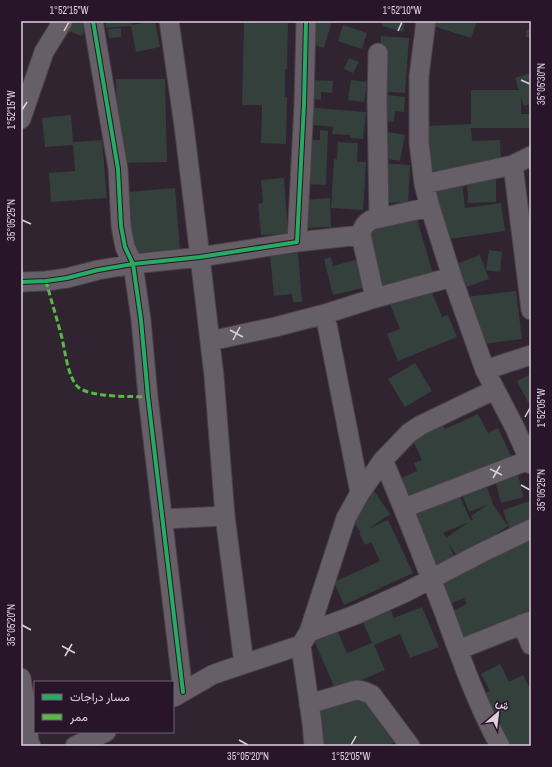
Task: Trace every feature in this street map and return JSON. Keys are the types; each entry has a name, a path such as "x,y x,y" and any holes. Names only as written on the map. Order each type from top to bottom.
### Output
{"street":[{"path":"21,119 44,52 63,21"},
{"path":"93,21 118,169 121,226 126,247 133,264 141,320 148,398 162,519 178,695 212,675 244,664 305,638 404,593 531,529"},
{"path":"169,21 184,126 210,341 225,516 244,664"},
{"path":"297,242 304,104 306,21"},
{"path":"404,508 530,462 515,428 485,370 452,277 424,184 419,143 419,76 426,21"},
{"path":"378,53 376,101 379,217"},
{"path":"424,184 513,165 531,156"},
{"path":"513,165 531,310"},
{"path":"375,298 361,235 362,230 367,222 379,217 430,207"},
{"path":"21,282 67,278 98,270 133,264 200,257 297,242 361,235"},
{"path":"210,341 325,314 375,298 452,277"},
{"path":"325,314 360,493"},
{"path":"485,370 531,355"},
{"path":"314,746 302,661 305,638 346,518 360,493 383,460 409,433 421,425 494,390"},
{"path":"383,460 404,508 480,706 500,746"},
{"path":"162,519 225,516"},
{"path":"458,650 526,622 531,645"},
{"path":"21,678 29,742 32,746"},
{"path":"309,704 356,690 366,691 372,695 410,746"},
{"path":"75,746 104,733"}],"building":[{"path":"69,21 78,21 86,24 82,36 66,30"},
{"path":"105,21 131,21 132,25 155,21 160,47 136,52 131,26 106,28"},
{"path":"312,21 332,21 324,48 305,43"},
{"path":"383,21 394,21 405,24 403,32 382,26"},
{"path":"432,21 477,21 471,38 430,25"},
{"path":"244,22 288,23 287,69 285,69 285,97 287,97 286,144 261,143 262,105 242,105"},
{"path":"343,25 367,33 362,49 338,41"},
{"path":"121,28 121,37 109,38 108,29"},
{"path":"526,30 531,30 531,37 526,37"},
{"path":"381,36 409,38 405,93 378,91"},
{"path":"349,58 359,62 353,73 344,69"},
{"path":"531,73 531,104 524,106 521,97 521,114 531,114 531,128 471,128 472,141 500,140 501,163 468,164 468,169 427,171 425,126 471,124 471,90 519,90 515,78"},
{"path":"116,79 165,79 167,162 118,163"},
{"path":"310,80 333,81 332,93 321,92 321,100 309,99"},
{"path":"351,80 367,82 364,102 348,100"},
{"path":"378,94 405,97 404,112 395,111 394,122 383,121"},
{"path":"305,107 366,112 363,139 350,138 350,135 332,134 333,127 304,124"},
{"path":"71,115 73,142 102,140 107,198 51,202 49,173 75,171 73,145 45,147 42,118"},
{"path":"320,130 328,131 326,185 301,184 303,139 320,140"},
{"path":"378,130 405,135 400,161 374,157"},
{"path":"338,142 358,143 357,162 366,162 363,210 331,208 334,159 337,160"},
{"path":"379,163 410,165 408,203 377,202"},
{"path":"284,178 288,234 261,235 258,204 263,203 261,180"},
{"path":"467,180 496,180 496,202 468,203"},
{"path":"462,182 465,208 501,203 505,231 442,240 434,186"},
{"path":"175,188 180,249 133,253 128,192"},
{"path":"330,198 331,227 303,228 302,200"},
{"path":"416,216 433,273 371,291 354,234"},
{"path":"489,250 502,252 500,272 486,270"},
{"path":"298,253 302,302 293,302 292,294 274,296 270,256"},
{"path":"480,255 489,279 464,288 456,264"},
{"path":"331,257 333,266 359,259 367,287 333,295 324,259"},
{"path":"430,288 442,317 448,315 457,337 398,361 387,334 400,329 390,304"},
{"path":"516,291 522,339 483,344 478,318 469,319 466,297"},
{"path":"415,363 432,391 405,407 388,379"},
{"path":"529,375 531,379 531,400 528,402 517,381"},
{"path":"478,414 488,433 498,428 511,456 401,505 391,483 417,471 414,463 422,460 410,435 441,420 445,429"},
{"path":"518,475 524,497 501,503 495,480"},
{"path":"486,485 492,503 508,526 459,559 448,543 454,556 428,568 405,517 458,493 471,521 473,519 471,516 487,505 469,512 462,494","holes":["469,522 446,538 443,533"]},
{"path":"374,491 390,514 368,529 388,520 413,573 344,605 334,582 380,561 371,542 365,545 359,533 361,533 344,508 368,496"},
{"path":"530,501 531,524 510,531 503,510"},
{"path":"531,536 531,612 520,617 519,614 487,630 486,628 458,641 446,614 467,604 464,598 446,606 434,581"},
{"path":"388,603 394,618 422,607 439,647 410,658 400,634 374,645 385,670 336,691 314,640 337,630 347,653 372,643 360,615"},
{"path":"500,664 509,682 523,675 531,691 531,746 498,746 474,698 490,691 481,674"},
{"path":"374,691 394,743 385,746 320,746 309,715"}],"marked path":[{"path":"46,281 62,338 69,371 78,387 84,391 101,395 148,397"}],"cycle path":[{"path":"93,21 118,169 121,226 125,247 133,264 141,320 148,397 183,692"},
{"path":"21,282 67,278 98,270 133,264 200,257 297,242 304,104 306,21"}]}
